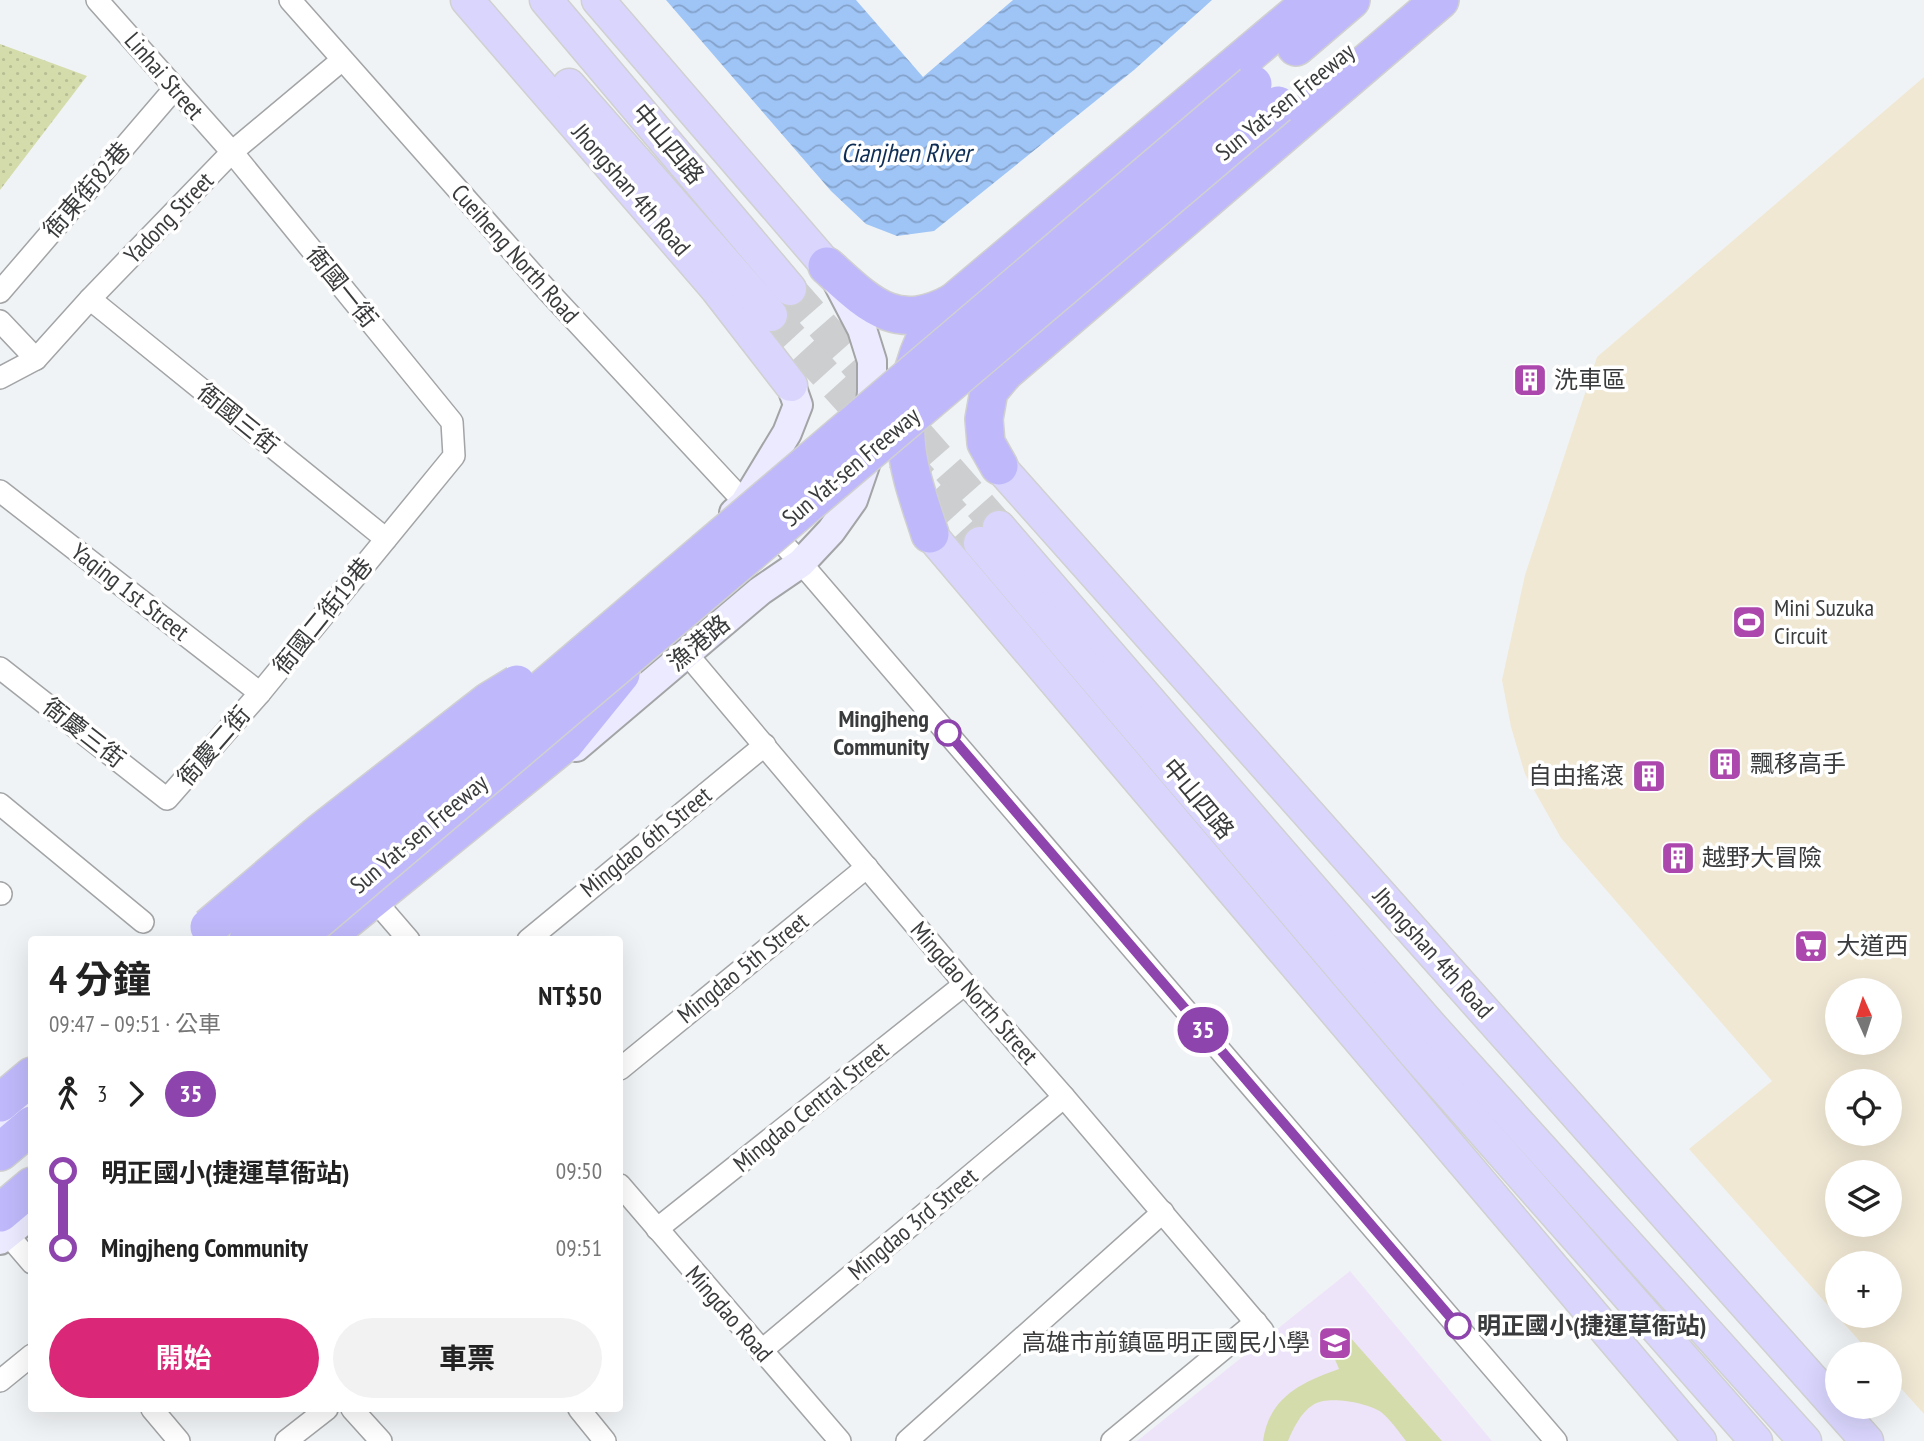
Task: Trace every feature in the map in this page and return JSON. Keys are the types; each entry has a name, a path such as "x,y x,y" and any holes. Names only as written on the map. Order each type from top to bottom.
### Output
{"highway":[{"path":"930,534 913,480 906,439 910,387 920,351 931,327 955,302 1313,0"},
{"name":"Sun Yat-sen Freeway","path":"1266,95 1351,0"},
{"name":"Sun Yat-sen Freeway","path":"253,936 639,627 1266,95 1413,0"},
{"path":"999,466 986,443 984,419 989,391 1005,372 1440,0"},
{"path":"827,266 866,301 886,312 906,315 936,312 955,302"},
{"path":"207,936 321,832 489,701 639,627"},
{"path":"327,936 565,743 639,627"},
{"name":"Sun Yat-sen Freeway","path":"298,936 639,627"},
{"path":"0,1103 28,1079"},
{"path":"0,1152 28,1128"},
{"path":"0,1188 28,1164"},
{"path":"3,1229 28,1192"}],"main road":[{"name":"Jhongshan 4th Road","path":"467,0 715,287 791,385"},
{"name":"中山四路","path":"494,0 771,315"},
{"name":"中山四路","path":"546,0 790,289"},
{"path":"598,0 827,266"},
{"name":"Jhongshan 4th Road","path":"999,466 1867,1441"},
{"path":"930,534 1700,1441"},
{"name":"中山四路","path":"1756,1441 1415,1054 989,535 1805,1441"}],"street":[{"name":"Linhai Street","path":"97,0 232,152"},
{"name":"Cueiheng North Road","path":"290,0 545,288 801,563 1556,1441"},
{"name":"Yadong Street","path":"0,377 36,359 232,152 342,60"},
{"name":"衙東街82巷","path":"0,292 175,88"},
{"name":"衙國一街","path":"232,152 452,422"},
{"name":"漁港路","path":"355,936 687,653 760,592 801,563 831,531 853,500 865,465 872,361 851,304 827,266"},
{"name":"衙國三街","path":"90,299 386,539"},
{"path":"0,321 36,359"},
{"path":"207,936 340,837 744,504 787,432 798,405 791,385"},
{"name":"衙國二街19巷","path":"260,693 454,456 452,422"},
{"name":"Yaqing 1st Street","path":"0,491 260,693"},
{"name":"Mingdao North Street","path":"687,653 965,984 1259,1326 1112,1441"},
{"name":"衙慶三街","path":"0,668 167,799"},
{"name":"衙慶二街","path":"167,799 260,693"},
{"name":"Mingdao 6th Street","path":"533,936 765,745"},
{"path":"0,804 143,922"},
{"name":"Mingdao 5th Street","path":"623,1067 867,867"},
{"path":"384,911 406,936"},
{"name":"Mingdao Central Street","path":"657,1229 965,984"},
{"name":"Mingdao 3rd Street","path":"761,1350 1064,1097"},
{"path":"0,1127 28,1103"},
{"name":"Mingdao Road","path":"623,1189 840,1441"},
{"path":"907,1441 1163,1212"},
{"path":"28,1216 3,1229 28,1258"},
{"path":"0,1381 28,1358"},
{"path":"155,1412 179,1441"},
{"path":"286,1441 323,1412"},
{"path":"355,1412 381,1441"},
{"path":"581,1412 605,1441"}],"shaded area":[{"path":"1924,77 1924,1414 1902,1389 1902,1342 1860,1342 1848,1328 1902,1328 1902,1251 1825,1251 1825,1302 1689,1149 1772,1081 1561,838 1525,774 1511,727 1502,680 1525,575 1597,357"},
{"name":"高雄市前鎮區明正國民小學","path":"1350,1271 1492,1441 1137,1441"}],"green space":[{"path":"0,44 87,76 0,190"},
{"path":"1349,1336 1442,1441 1406,1441 1381,1412 1357,1403 1337,1400 1320,1402 1309,1408 1298,1421 1288,1441 1263,1441 1272,1413 1289,1393 1339,1369 1331,1350"}],"water":[{"name":"Cianjhen River","path":"666,0 856,0 923,77 1013,0 1212,0 1134,70 934,231 897,236 866,224 831,191"}],"tunnel":[{"path":"790,289 999,527"},
{"path":"771,315 980,543"}],"bus line":[{"name":"35","path":"948,733 1458,1326"}],"place":[{"name":"洗車區","path":"1530,380"},
{"name":"Mini Suzuka Circuit","path":"1749,622"},
{"name":"Mingjheng Community","path":"948,733"},
{"name":"飄移高手","path":"1725,764"},
{"name":"自由搖滾","path":"1649,776"},
{"name":"越野大冒險","path":"1678,858"},
{"name":"大道西","path":"1811,946"},
{"name":"明正國小(捷運草衙站)","path":"1458,1326"},
{"name":"高雄市前鎮區明正國民小學","path":"1335,1343"}]}
